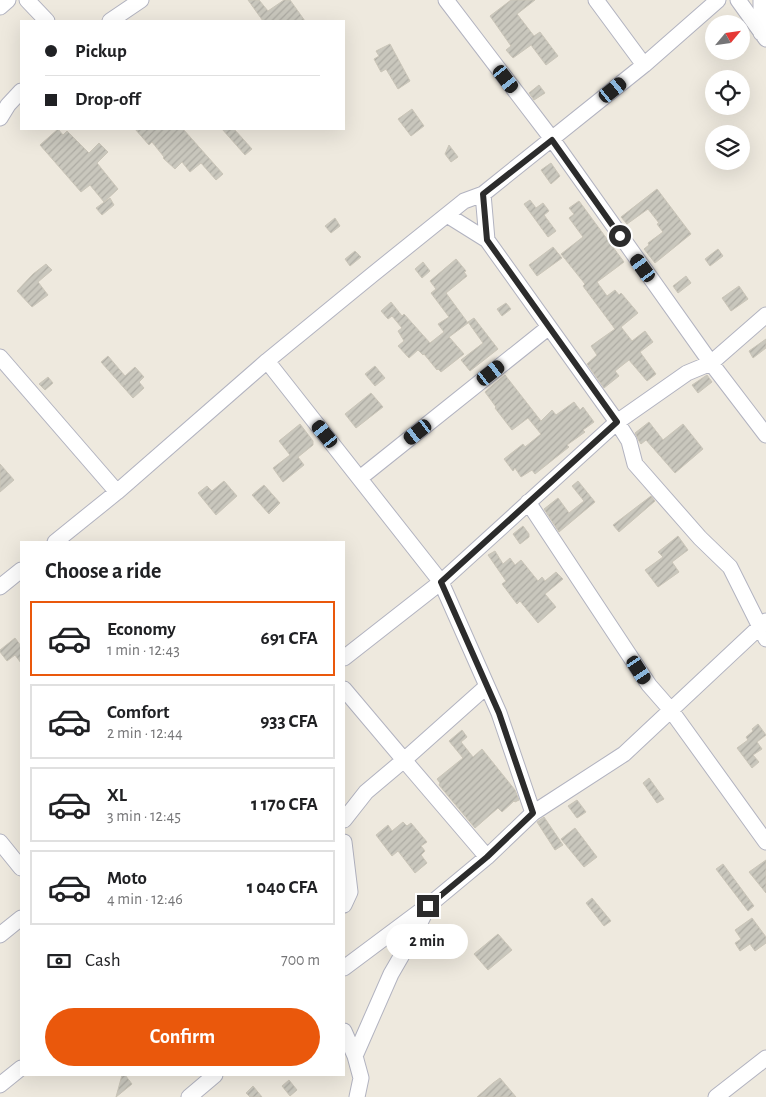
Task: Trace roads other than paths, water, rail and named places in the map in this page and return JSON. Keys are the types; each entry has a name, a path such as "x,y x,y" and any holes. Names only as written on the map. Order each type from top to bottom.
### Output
{"street":[{"path":"0,7 8,0"},
{"path":"27,0 46,20"},
{"path":"111,20 141,0"},
{"path":"446,0 552,140 711,364 766,435"},
{"path":"596,0 644,65"},
{"path":"56,541 117,492 266,361 464,201 483,194 552,140 644,65 718,0"},
{"path":"738,0 764,36"},
{"path":"760,0 764,36"},
{"path":"0,118 4,105 20,92"},
{"path":"483,194 487,240"},
{"path":"345,967 428,906 487,857 533,813 624,754 670,709 764,628 730,567 700,538 635,464 629,441 617,422 487,240 447,215"},
{"path":"345,657 441,582 617,422 687,373 711,364 766,315"},
{"path":"360,478 549,327"},
{"path":"0,357 117,492"},
{"path":"266,361 441,582 499,713 533,813"},
{"path":"528,502 648,685 670,709 766,842"},
{"path":"345,819 366,792 487,686"},
{"path":"345,690 487,857"},
{"path":"0,842 20,867"},
{"path":"345,850 350,892 345,903"},
{"path":"355,1056 390,974 417,929 428,906"},
{"path":"0,935 20,919"},
{"path":"345,1033 355,1056 361,1078 357,1097"},
{"path":"716,1097 766,1058"},
{"path":"0,1085 20,1069"},
{"path":"189,1097 214,1076"}]}
